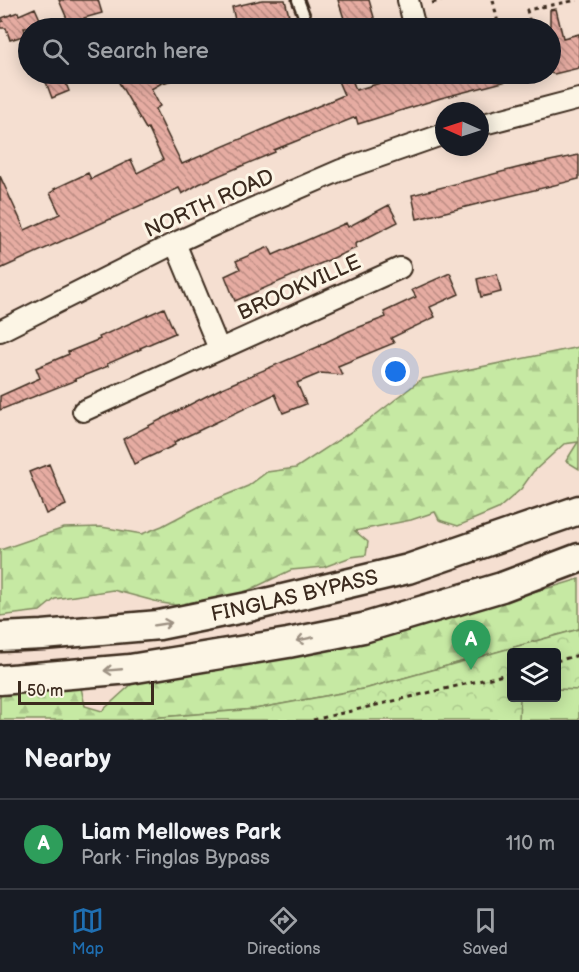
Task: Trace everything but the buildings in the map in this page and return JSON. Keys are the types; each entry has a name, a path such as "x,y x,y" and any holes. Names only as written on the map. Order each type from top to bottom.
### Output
{"main road":[{"path":"326,590 470,542 579,500"},
{"name":"FINGLAS BYPASS","path":"0,637 159,625 326,590 408,569 579,510"},
{"name":"FINGLAS BYPASS","path":"0,680 130,669 363,628 502,587 579,558"},
{"path":"363,628 436,614 579,570"}],"street":[{"path":"408,0 413,18"},
{"path":"489,123 579,99"},
{"name":"NORTH ROAD","path":"0,331 175,243 341,170 435,137"},
{"path":"175,243 219,349"},
{"name":"BROOKVILLE","path":"83,411 400,268"}],"lane":[{"path":"298,0 305,18"}],"path":[{"path":"432,3 444,0"},
{"path":"493,0 497,18"},
{"path":"529,18 527,10 577,0"},
{"path":"561,660 579,655"},
{"path":"313,720 507,674"}],"green space":[{"path":"579,347 579,469 566,461 578,442 564,444 533,472 521,489 498,509 458,526 439,520 435,512 411,520 355,531 368,542 366,555 351,557 324,567 291,570 243,593 187,607 113,590 55,599 40,611 0,616 0,550 64,528 101,527 142,534 248,486 267,472 296,468 369,420 422,379"},
{"path":"579,579 579,629 368,688 255,709 127,720 0,720 0,691 80,683 85,706 102,711 134,682 349,639"},
{"path":"579,629 579,720 127,720 255,709 368,688 507,649 507,702 561,702 561,648 511,648"},
{"path":"561,689 579,690 579,720 519,720 520,702 561,702"}],"place":[{"name":"Liam Mellowes Park","path":"471,670"}]}
